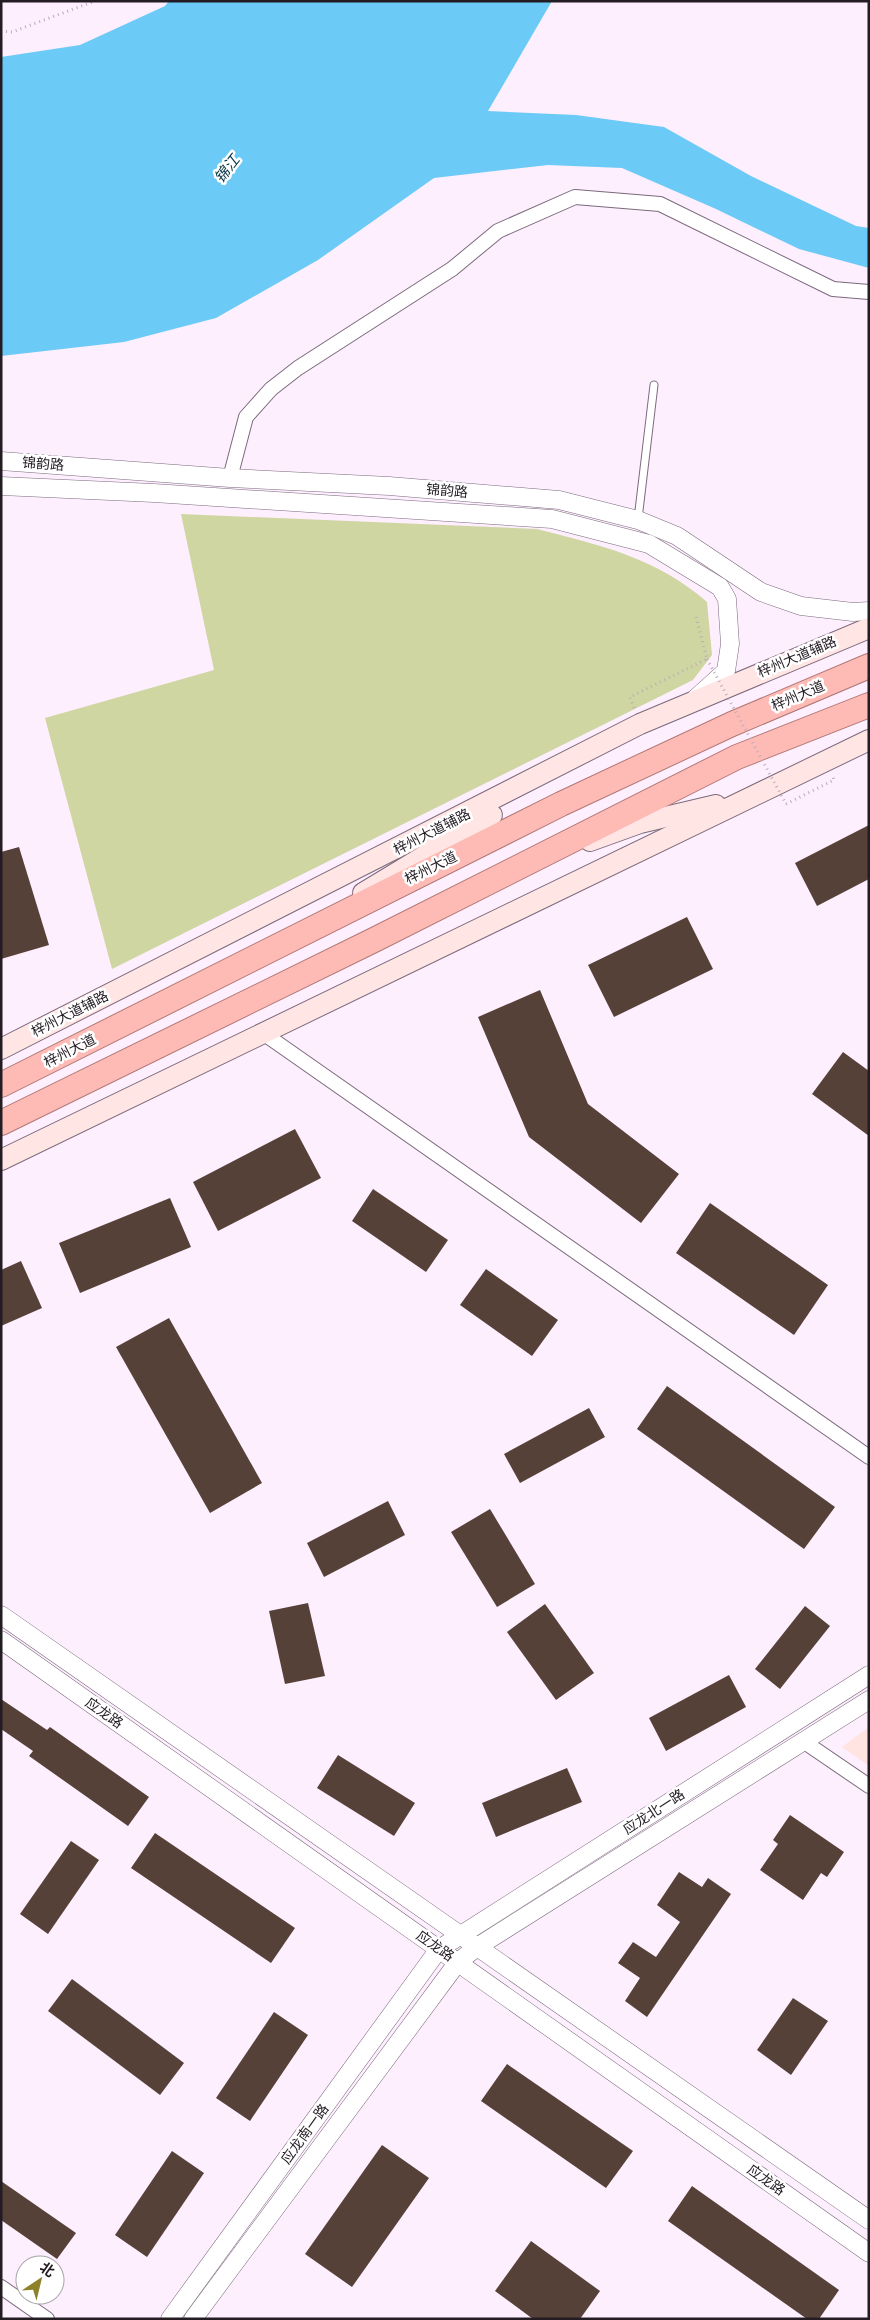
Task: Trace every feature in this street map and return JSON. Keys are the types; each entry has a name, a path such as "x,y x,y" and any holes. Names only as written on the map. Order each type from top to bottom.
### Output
{"highway":[{"name":"梓州大道","path":"1,1085 561,804 732,724 869,666"},
{"path":"1,1123 737,757 869,705"}],"main road":[{"name":"梓州大道辅路","path":"1,1049 619,736 692,702 869,628"},
{"path":"263,952 619,736"},
{"path":"1,1160 869,740"},
{"path":"524,864 640,822 753,796"}],"street":[{"path":"230,478 246,417 270,389 298,368 452,269 498,231 575,197 660,204 833,289 869,292"},
{"name":"锦韵路","path":"1,461 230,478 388,486 560,500 638,520 677,536 761,592 801,606 853,612 869,611"},
{"name":"锦韵路","path":"1,486 154,493 552,519 649,544 720,587 727,599 730,644 726,672 692,702"},
{"path":"263,1033 869,1457"},
{"name":"应龙路","path":"1,1615 869,2220"},
{"name":"应龙路","path":"1,1640 869,2253"},
{"name":"应龙北一路","path":"439,1949 869,1675"},
{"name":"应龙北一路","path":"458,1962 477,1947 869,1700"},
{"path":"803,1741 869,1786"},
{"name":"应龙南一路","path":"170,2319 439,1949"},
{"name":"应龙南一路","path":"193,2319 458,1962"},
{"path":"1,2287 47,2319"}],"lane":[{"path":"638,520 654,385"}],"path":[{"path":"1,31 12,32 95,1"},
{"path":"696,617 707,659 786,804 834,780"},
{"path":"630,697 707,659"}],"shaded area":[{"path":"869,1727 869,1766 842,1747"}],"green space":[{"path":"181,514 537,529 583,541 648,564 668,574 707,602 712,655 693,680 112,969 45,718 214,670"}],"water":[{"name":"锦江","path":"169,1 552,1 488,111 576,115 664,127 751,176 856,226 869,228 869,268 799,249 716,209 622,168 548,165 434,178 318,260 216,318 124,342 1,356 1,57 80,45 165,6"}],"building":[{"path":"869,825 869,879 817,906 795,863"},
{"path":"19,847 49,945 1,959 1,852"},
{"path":"687,917 713,969 614,1017 588,965"},
{"path":"540,990 588,1104 679,1174 641,1223 529,1137 478,1017"},
{"path":"843,1052 869,1071 869,1136 812,1094"},
{"path":"295,1129 321,1178 218,1231 193,1182"},
{"path":"373,1189 448,1240 426,1272 352,1221"},
{"path":"170,1198 191,1247 80,1293 59,1243"},
{"path":"710,1203 828,1285 794,1335 676,1253"},
{"path":"21,1261 42,1308 1,1326 1,1270"},
{"path":"486,1269 558,1320 532,1356 460,1305"},
{"path":"169,1318 262,1483 210,1513 116,1347"},
{"path":"667,1386 835,1507 804,1549 637,1429"},
{"path":"589,1408 605,1437 520,1483 504,1454"},
{"path":"388,1501 405,1535 324,1577 307,1543"},
{"path":"490,1509 535,1584 497,1607 451,1532"},
{"path":"308,1603 325,1676 285,1684 269,1611"},
{"path":"545,1604 594,1673 556,1700 507,1632"},
{"path":"805,1606 830,1626 780,1689 755,1669"},
{"path":"729,1675 746,1707 666,1751 649,1718"},
{"path":"1,1699 47,1730 50,1727 149,1797 128,1826 29,1756 33,1751 1,1729"},
{"path":"338,1755 415,1803 394,1836 317,1788"},
{"path":"567,1768 582,1802 496,1837 482,1803"},
{"path":"790,1815 844,1852 827,1877 821,1873 803,1900 760,1870 778,1844 773,1840"},
{"path":"155,1833 295,1928 271,1963 131,1868"},
{"path":"71,1841 99,1860 48,1934 20,1914"},
{"path":"679,1872 702,1887 708,1878 731,1894 647,2017 625,2001 640,1978 618,1963 633,1942 656,1957 680,1922 657,1905"},
{"path":"72,1979 184,2063 160,2095 48,2011"},
{"path":"793,1998 828,2021 791,2075 757,2050"},
{"path":"274,2012 308,2035 250,2121 216,2098"},
{"path":"507,2064 633,2151 606,2188 481,2101"},
{"path":"382,2145 429,2178 352,2287 305,2254"},
{"path":"172,2151 204,2173 147,2257 115,2235"},
{"path":"1,2181 76,2233 60,2255 51,2255 1,2220"},
{"path":"692,2186 839,2290 819,2319 807,2319 668,2221"},
{"path":"531,2241 600,2291 580,2319 533,2319 495,2291"}]}
